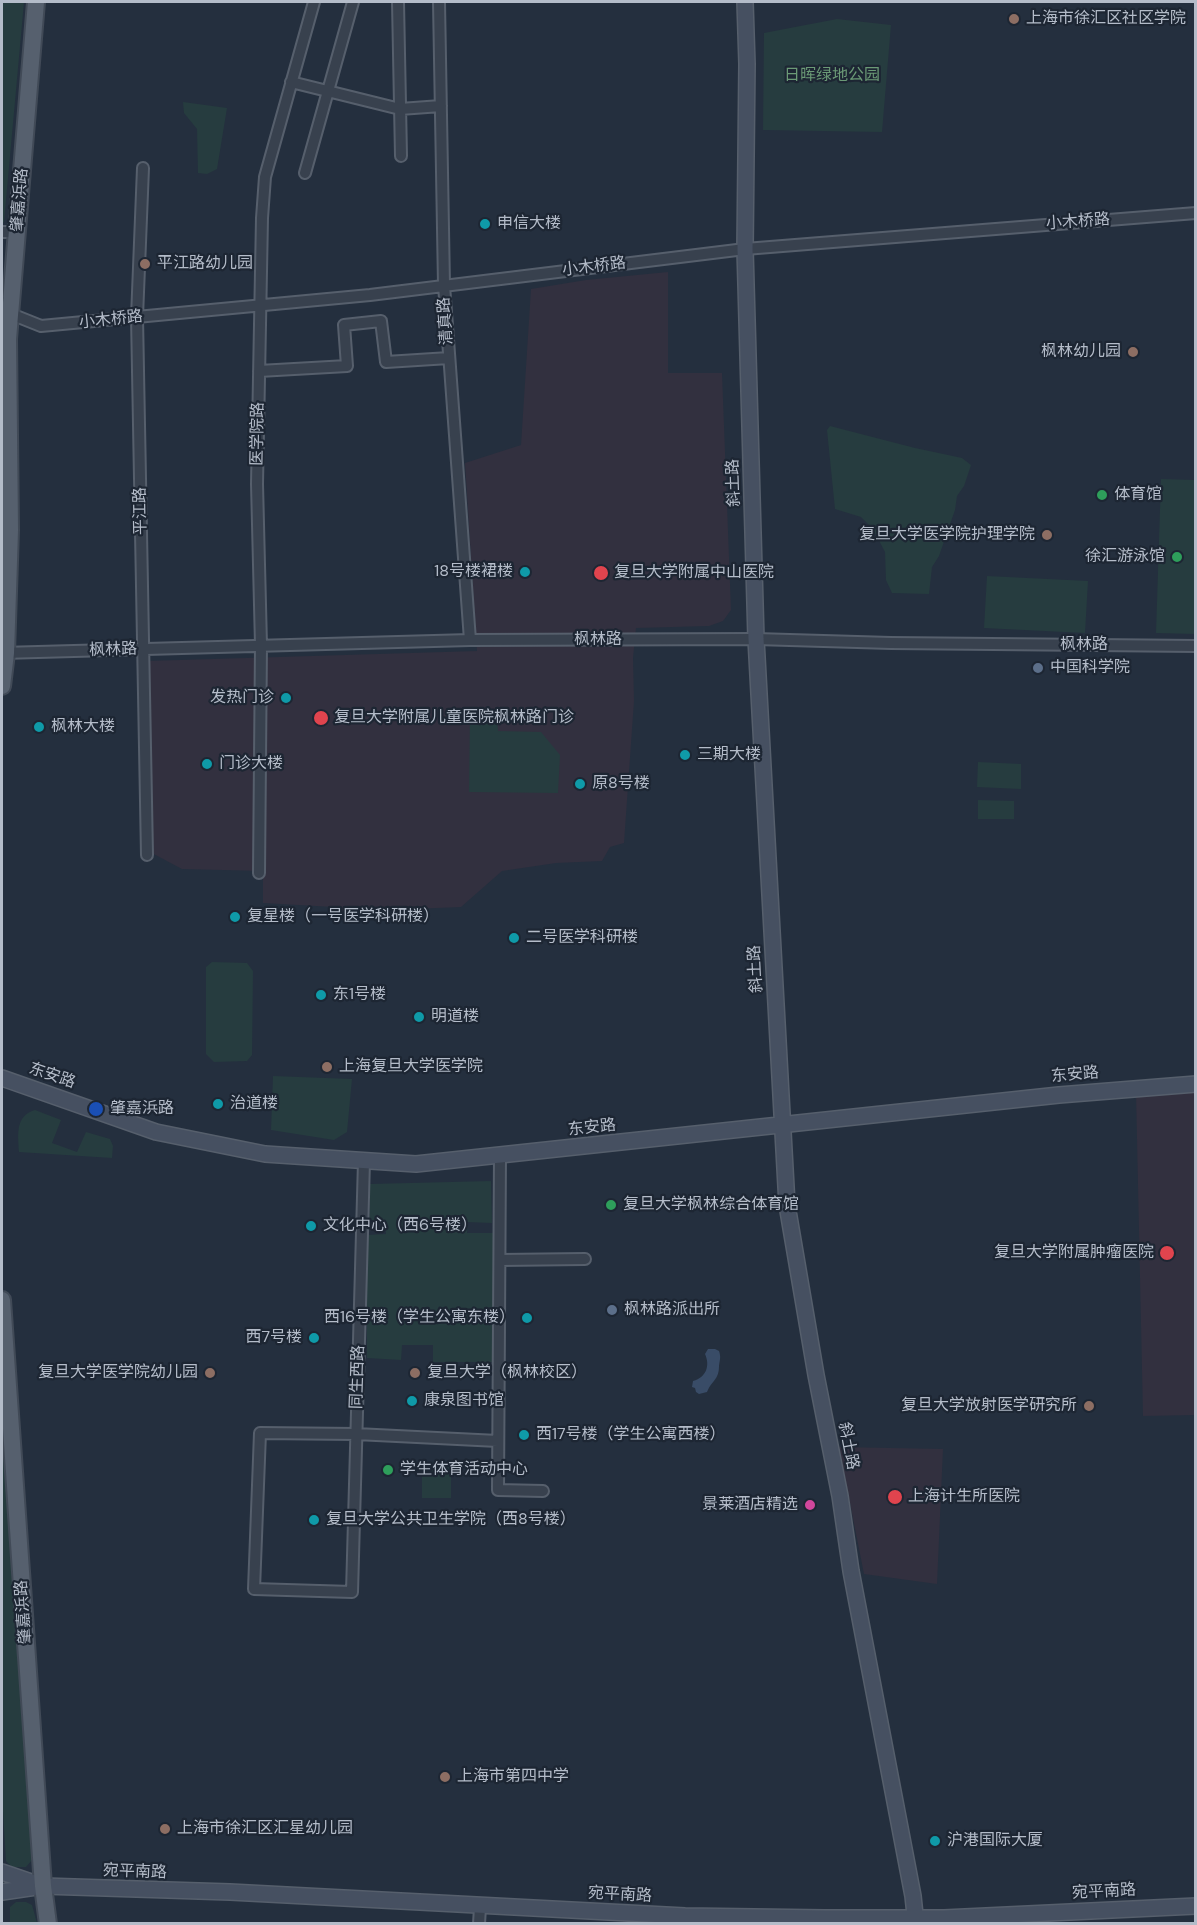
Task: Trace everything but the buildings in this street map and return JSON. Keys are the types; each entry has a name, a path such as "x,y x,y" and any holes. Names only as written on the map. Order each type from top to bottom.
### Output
{"main road":[{"name":"肇嘉浜路","path":"2,686 10,530 6,308 9,232 36,2"},
{"name":"斜土路","path":"745,2 747,64 745,249 756,639 788,1216 916,1921"},
{"name":"东安路","path":"2,1078 156,1132 265,1154 416,1164 1059,1095 1196,1084"},
{"name":"肇嘉浜路","path":"2,1300 6,1431 43,1886 48,1923"},
{"path":"2,1872 43,1886"},
{"name":"宛平南路","path":"43,1886 230,1892 480,1907 685,1916 916,1921 1196,1906"},
{"path":"2,1892 43,1886"}],"street":[{"name":"医学院路","path":"259,873 261,645 256,484 262,218 265,177 314,2"},
{"path":"305,173 353,2"},
{"path":"398,2 401,156"},
{"name":"清真路","path":"439,2 444,285 470,640"},
{"path":"291,82 400,109 441,106"},
{"name":"平江路","path":"143,168 137,317 147,855"},
{"name":"小木桥路","path":"6,308 41,326 370,295 745,249 1196,213"},
{"path":"259,371 347,366 344,325 381,321 386,362 448,358"},
{"name":"枫林路","path":"4,653 470,640 756,639 891,643 1196,646"},
{"path":"500,1155 498,1490 543,1491"},
{"name":"同生西路","path":"356,1434 260,1433 254,1589 352,1592 364,1161"},
{"path":"500,1260 585,1259"},
{"path":"356,1434 498,1441"},
{"path":"479,1923 480,1907"}],"shaded area":[{"name":"复旦大学附属中山医院","path":"668,272 668,373 722,373 731,610 723,621 709,626 636,628 633,658 634,701 624,843 610,847 602,861 556,863 502,871 461,907 336,912 334,907 263,903 263,871 182,869 150,852 147,661 477,651 465,463 521,445 531,289 586,280"},
{"name":"复旦大学附属肿瘤医院","path":"1195,1090 1195,1415 1143,1416 1136,1092"},
{"name":"上海计生所医院","path":"839,1447 943,1449 937,1584 864,1574"}],"green space":[{"path":"2,2 24,2 4,222 2,223"},
{"name":"日晖绿地公园","path":"837,19 891,25 882,132 763,130 764,33"},
{"path":"183,102 227,108 217,169 207,174 198,173 197,129 184,113"},
{"path":"830,426 962,458 971,465 964,486 957,496 955,510 939,556 932,567 929,594 892,593 886,580 885,552 873,529 861,517 835,509 827,430"},
{"name":"徐汇游泳馆","path":"1161,479 1195,480 1195,634 1156,633"},
{"path":"987,576 1088,581 1085,633 984,628"},
{"path":"470,711 491,711 497,719 498,731 541,732 560,755 558,793 469,792"},
{"path":"978,762 1021,764 1021,789 977,787"},
{"path":"978,800 1014,801 1014,819 978,819"},
{"path":"212,962 247,963 253,971 252,1055 247,1061 214,1062 206,1054 206,967"},
{"path":"273,1076 352,1079 347,1132 334,1140 271,1130"},
{"path":"35,1110 61,1120 52,1143 77,1152 86,1132 110,1139 113,1146 112,1158 19,1152 19,1126 24,1117"},
{"path":"491,1181 492,1223 468,1222 467,1233 495,1233 492,1362 433,1362 433,1345 402,1345 401,1360 367,1358 367,1235 386,1234 385,1221 369,1220 370,1184"},
{"path":"2,1444 8,1455 32,1860 26,1867 12,1867 6,1861 2,1795"},
{"path":"422,1462 451,1463 451,1498 422,1498"},
{"path":"16,1902 26,1902 32,1905 37,1923 10,1923 10,1907"}],"water":[{"path":"708,1349 719,1351 719,1371 707,1392 699,1394 692,1387 693,1381 701,1377 706,1370 705,1354"}],"place":[{"name":"上海市徐汇区社区学院","path":"1014,19"},
{"name":"申信大楼","path":"485,224"},
{"name":"平江路幼儿园","path":"145,264"},
{"name":"枫林幼儿园","path":"1133,352"},
{"name":"体育馆","path":"1102,495"},
{"name":"复旦大学医学院护理学院","path":"1047,535"},
{"name":"徐汇游泳馆","path":"1177,557"},
{"name":"18号楼裙楼","path":"525,572"},
{"name":"复旦大学附属中山医院","path":"601,573"},
{"name":"中国科学院","path":"1038,668"},
{"name":"发热门诊","path":"286,698"},
{"name":"复旦大学附属儿童医院枫林路门诊","path":"321,718"},
{"name":"枫林大楼","path":"39,727"},
{"name":"三期大楼","path":"685,755"},
{"name":"门诊大楼","path":"207,764"},
{"name":"原8号楼","path":"580,784"},
{"name":"复星楼（一号医学科研楼）","path":"235,917"},
{"name":"二号医学科研楼","path":"514,938"},
{"name":"东1号楼","path":"321,995"},
{"name":"明道楼","path":"419,1017"},
{"name":"上海复旦大学医学院","path":"327,1067"},
{"name":"治道楼","path":"218,1104"},
{"name":"肇嘉浜路","path":"96,1109"},
{"name":"复旦大学枫林综合体育馆","path":"611,1205"},
{"name":"文化中心（西6号楼）","path":"311,1226"},
{"name":"复旦大学附属肿瘤医院","path":"1167,1253"},
{"name":"枫林路派出所","path":"612,1310"},
{"name":"西16号楼（学生公寓东楼）","path":"527,1318"},
{"name":"西7号楼","path":"314,1338"},
{"name":"复旦大学医学院幼儿园","path":"210,1373"},
{"name":"复旦大学（枫林校区）","path":"415,1373"},
{"name":"康泉图书馆","path":"412,1401"},
{"name":"复旦大学放射医学研究所","path":"1089,1406"},
{"name":"西17号楼（学生公寓西楼）","path":"524,1435"},
{"name":"学生体育活动中心","path":"388,1470"},
{"name":"上海计生所医院","path":"895,1497"},
{"name":"景莱酒店精选","path":"810,1505"},
{"name":"复旦大学公共卫生学院（西8号楼）","path":"314,1520"},
{"name":"上海市第四中学","path":"445,1777"},
{"name":"上海市徐汇区汇星幼儿园","path":"165,1829"},
{"name":"沪港国际大厦","path":"935,1841"}]}
